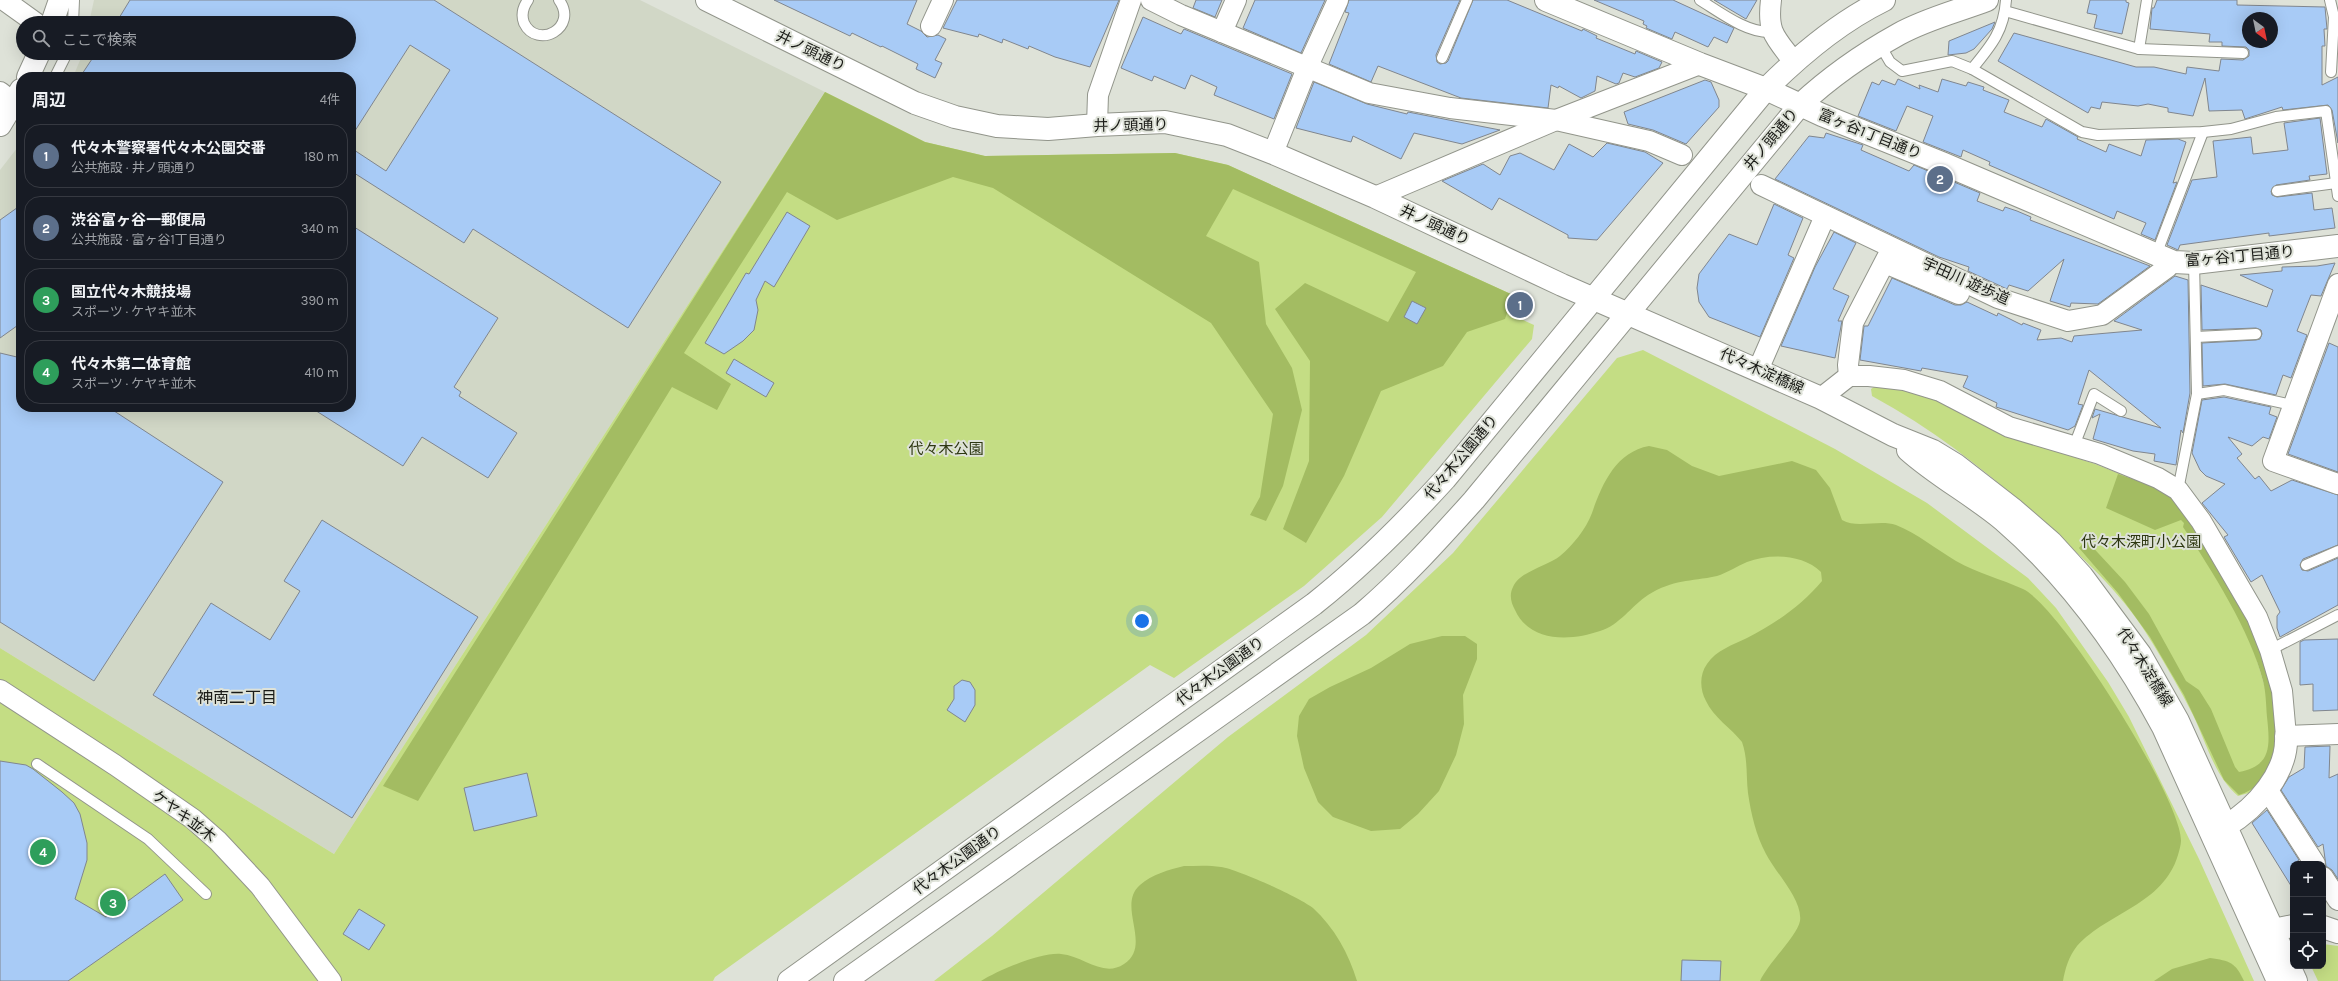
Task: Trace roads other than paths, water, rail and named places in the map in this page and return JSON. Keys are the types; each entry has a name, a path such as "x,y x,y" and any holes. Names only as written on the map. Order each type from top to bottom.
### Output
{"street":[{"path":"4,0 26,16"},
{"path":"54,16 60,0"},
{"name":"井ノ頭通り","path":"708,0 915,103 955,117 997,126 1048,129 1165,122 1227,135 1375,197 1628,313 1800,105 1826,81 1880,45 1920,25 1987,0"},
{"path":"931,26 943,0"},
{"path":"1097,125 1098,95 1131,0"},
{"path":"1151,0 1222,32 1369,93 1388,98 1450,108 1556,120 1649,141 1682,155"},
{"path":"1222,32 1236,0"},
{"path":"1273,153 1307,68 1338,0"},
{"name":"富ヶ谷1丁目通り","path":"1546,0 1700,64 1766,89 2162,261 2194,263 2338,246"},
{"path":"1771,0 1769,18 1771,32 1794,62"},
{"path":"1594,298 1766,89 1794,62 1829,33 1884,0"},
{"path":"30,72 36,60"},
{"path":"1375,197 1556,120 1700,64"},
{"path":"0,125 12,95"},
{"name":"宇田川 遊歩道","path":"1761,185 1825,216 1888,255 1998,298 2068,321 2102,315 2162,261"},
{"path":"1758,370 1825,216"},
{"path":"1849,376 1848,366 1853,323 1888,255 1959,294"},
{"path":"2338,284 2292,405 2273,461 2338,484"},
{"name":"代々木公園通り","path":"789,981 1339,584 1404,524 1445,479 1594,298"},
{"path":"845,981 1330,638 1378,600 1432,548 1474,500 1628,313"},
{"name":"代々木淀橋線","path":"1628,313 1821,398 1893,435 1933,451 1985,486 2051,542 2082,576 2140,654 2162,690 2226,826 2283,928 2296,981"},
{"path":"1821,398 1849,376 1869,376 1904,380 1933,388 2009,427 2100,454 2158,478 2178,490 2200,520 2239,582 2257,617 2270,650 2282,691 2287,750 2280,770 2267,789 2240,818 2226,826"},
{"name":"代々木淀橋線","path":"1893,435 1921,462 2002,520 2044,559 2099,622 2142,687 2163,727 2278,981"},
{"name":"ケヤキ並木","path":"0,690 115,765 192,819 218,841 260,886 331,981"},
{"path":"2286,736 2338,734"},
{"path":"2267,789 2313,861"},
{"path":"2326,881 2338,900"},
{"path":"2326,929 2338,932"}],"lane":[{"path":"74,0 74,16"},
{"path":"528,0 524,7 523,20 531,32 544,36 551,34 561,26 564,12 558,0"},
{"path":"1442,58 1467,0"},
{"path":"1700,0 1760,33 1771,32"},
{"path":"1972,68 1994,42 2005,11 2006,0"},
{"path":"2139,49 2147,0"},
{"path":"2330,0 2334,17 2331,72"},
{"path":"2005,11 2139,49 2243,53"},
{"path":"1880,45 1890,62 1902,71 1952,61 1972,68 2082,132 2098,135 2203,132 2231,129 2276,117 2326,111 2338,196"},
{"path":"58,72 64,60"},
{"path":"2162,261 2203,132"},
{"path":"2276,191 2336,182"},
{"path":"2178,490 2197,394 2194,263"},
{"path":"2196,337 2256,334"},
{"path":"2197,394 2224,390 2292,405"},
{"path":"2074,446 2094,394 2121,411"},
{"path":"2306,564 2338,551"},
{"path":"2270,650 2338,615"},
{"path":"37,764 148,839 206,894"}],"place":[{"name":"渋谷富ヶ谷一郵便局","path":"1940,179"},
{"name":"代々木警察署代々木公園交番","path":"1520,305"},
{"name":"代々木第二体育館","path":"43,852"},
{"name":"国立代々木競技場","path":"113,903"}],"district":[{"name":"神南二丁目","path":"237,697"}],"park label":[{"name":"代々木公園","path":"946,449"},
{"name":"代々木深町小公園","path":"2141,542"}]}
